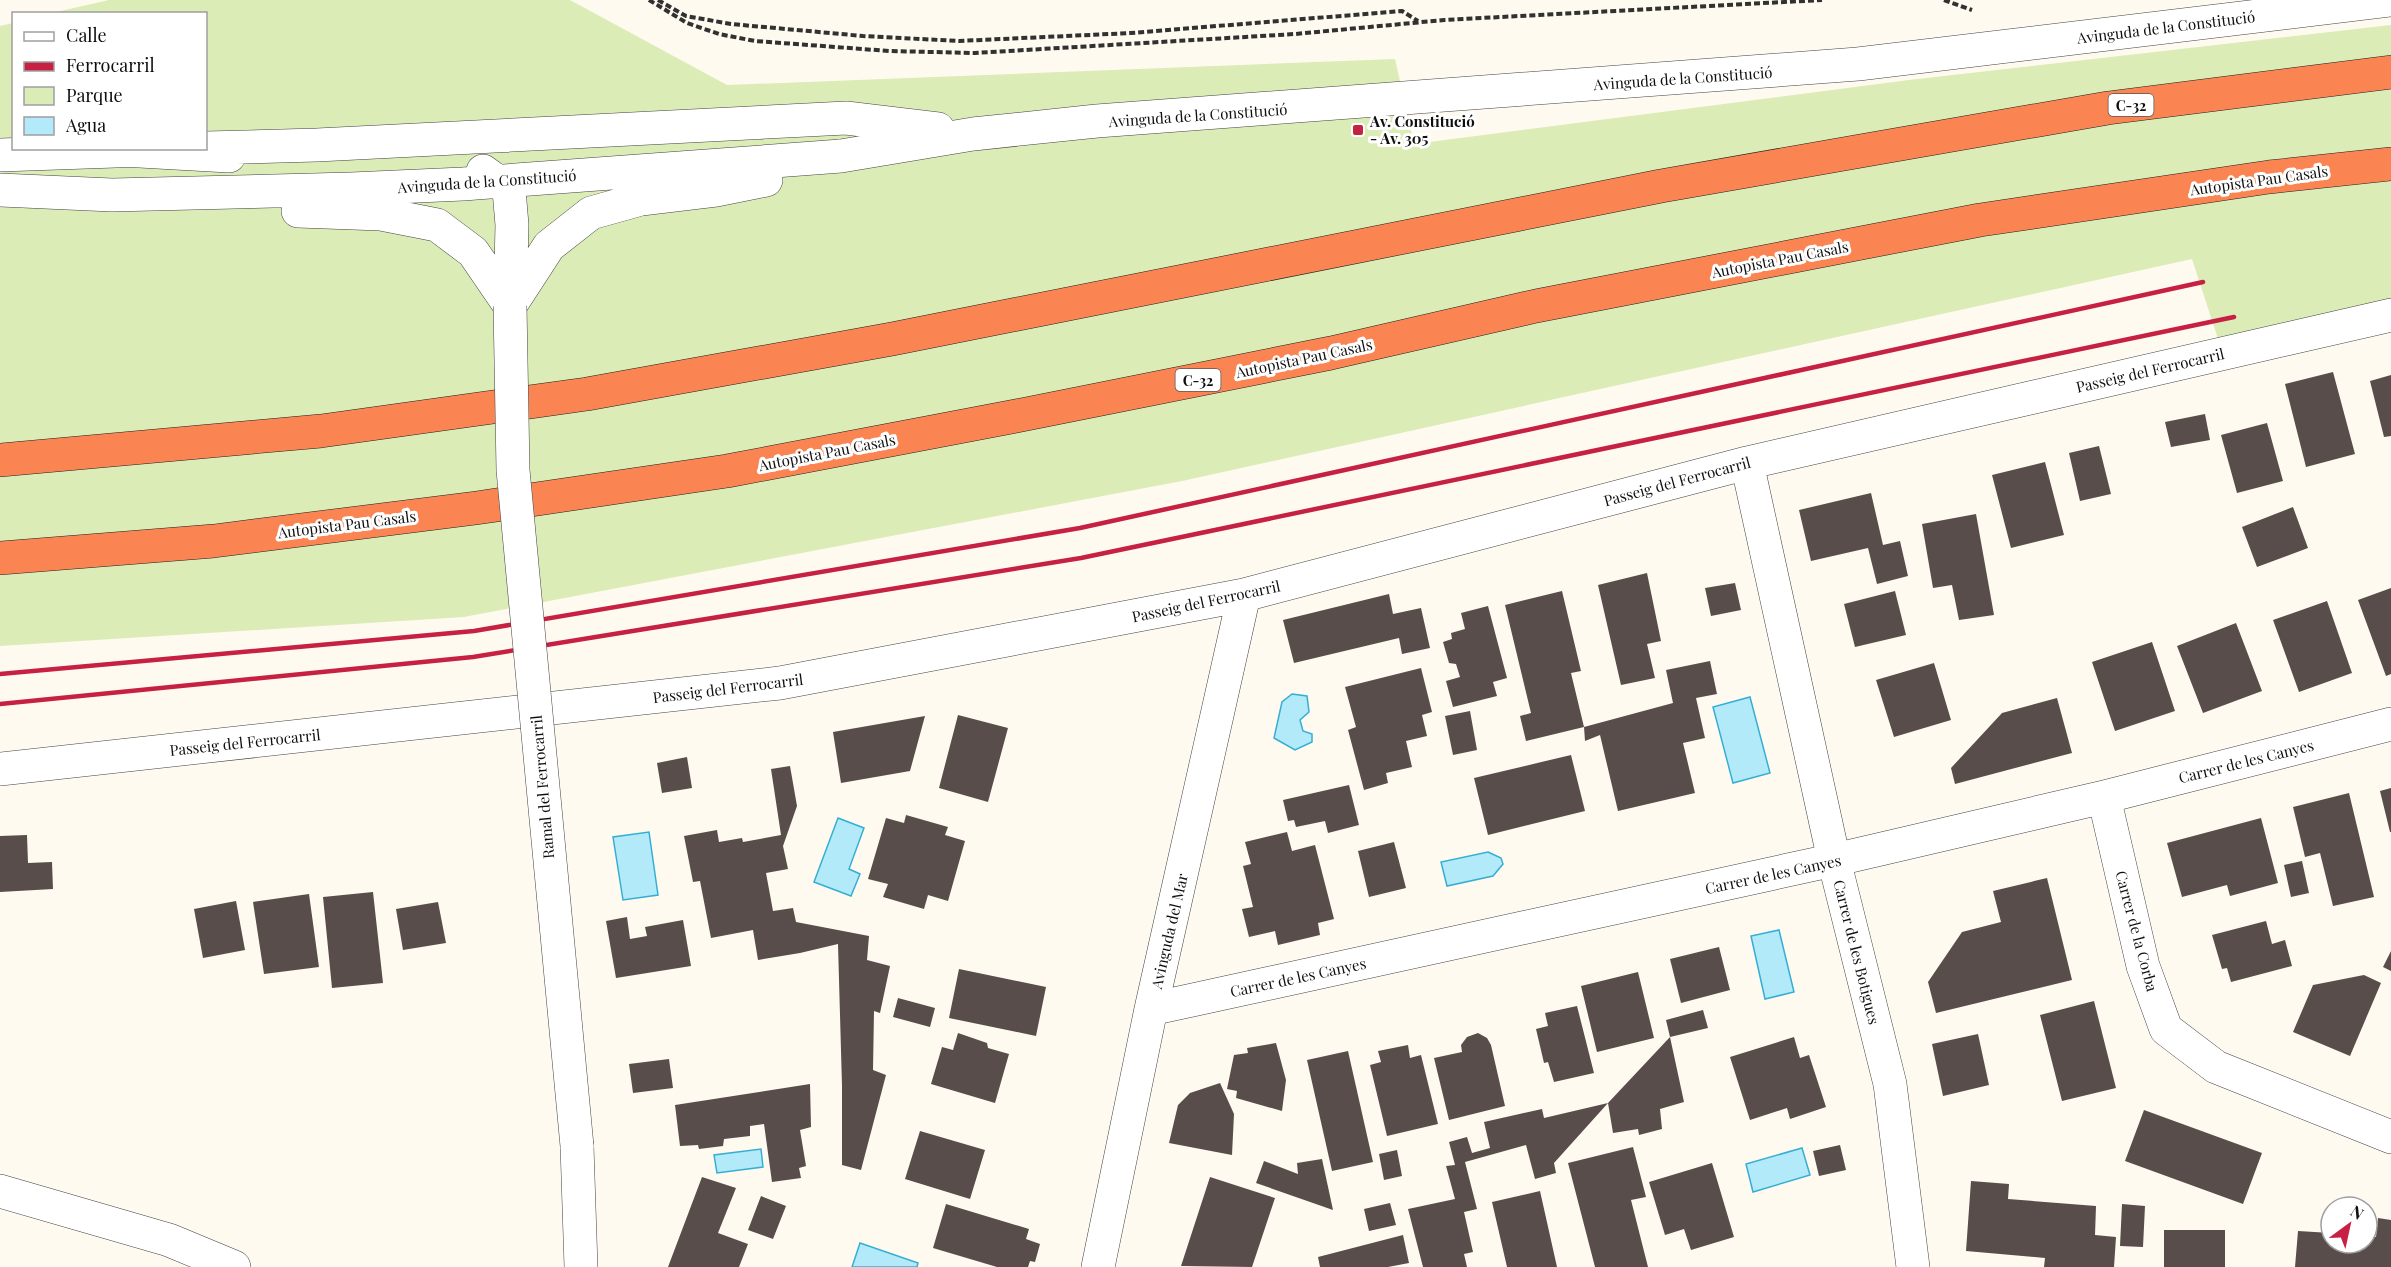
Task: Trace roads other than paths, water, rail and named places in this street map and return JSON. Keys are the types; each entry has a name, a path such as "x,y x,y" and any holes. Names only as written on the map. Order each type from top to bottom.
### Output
{"highway":[{"name":"C-32","path":"0,460 321,431 587,394 892,339 1661,186 2108,108 2391,72"},
{"name":"Autopista Pau Casals","path":"0,558 214,541 476,508 727,471 1307,358 1536,306 1980,220 2269,177 2391,164"}],"street":[{"name":"Avinguda de la Constitució","path":"0,190 112,195 351,189 841,156 973,134 1097,122 1858,64 2391,0"},
{"name":"Avinguda de la Constitució","path":"207,148 317,145 846,118 973,134"},
{"path":"0,155 122,150 307,161 464,154 495,181"},
{"path":"112,195 210,209 381,214 437,225 473,252 510,306 549,246 591,213 641,199 716,190 783,176 841,156"},
{"name":"Ramal del Ferrocarril","path":"495,181 509,190 512,225 510,306 513,470 577,1146 581,1267"},
{"name":"Passeig del Ferrocarril","path":"0,769 780,683 1244,595 1747,463 2391,315"},
{"name":"Carrer de les Botigues","path":"1747,463 1834,860 1890,1084 1913,1267"},
{"name":"Avinguda del Mar","path":"1098,1267 1151,1009 1244,595"},
{"name":"Carrer de les Canyes","path":"1151,1009 1834,860 2104,797 2391,724"},
{"name":"Carrer de la Corba","path":"2104,797 2143,966 2166,1029 2216,1067 2391,1137"},
{"path":"0,1191 169,1240 234,1267"}],"water":[{"path":"1292,694 1307,696 1309,712 1300,720 1303,731 1312,734 1312,742 1295,750 1274,738 1282,702"},
{"path":"1750,697 1770,773 1733,783 1713,707"},
{"path":"838,818 864,828 849,869 860,874 851,896 814,882"},
{"path":"649,832 658,895 623,900 613,837"},
{"path":"1488,852 1501,858 1503,864 1493,876 1447,886 1441,862"},
{"path":"1779,930 1794,992 1765,999 1751,936"},
{"path":"1802,1148 1810,1175 1753,1192 1746,1164"},
{"path":"761,1149 763,1167 717,1173 714,1155"},
{"path":"860,1243 918,1263 917,1267 852,1267"}],"railway":[{"path":"0,674 474,631 1080,528 2203,282"},
{"path":"0,704 473,657 1081,558 2234,317"}],"place":[{"name":"Av. Constitució - Av. 305","path":"1358,130"}]}
